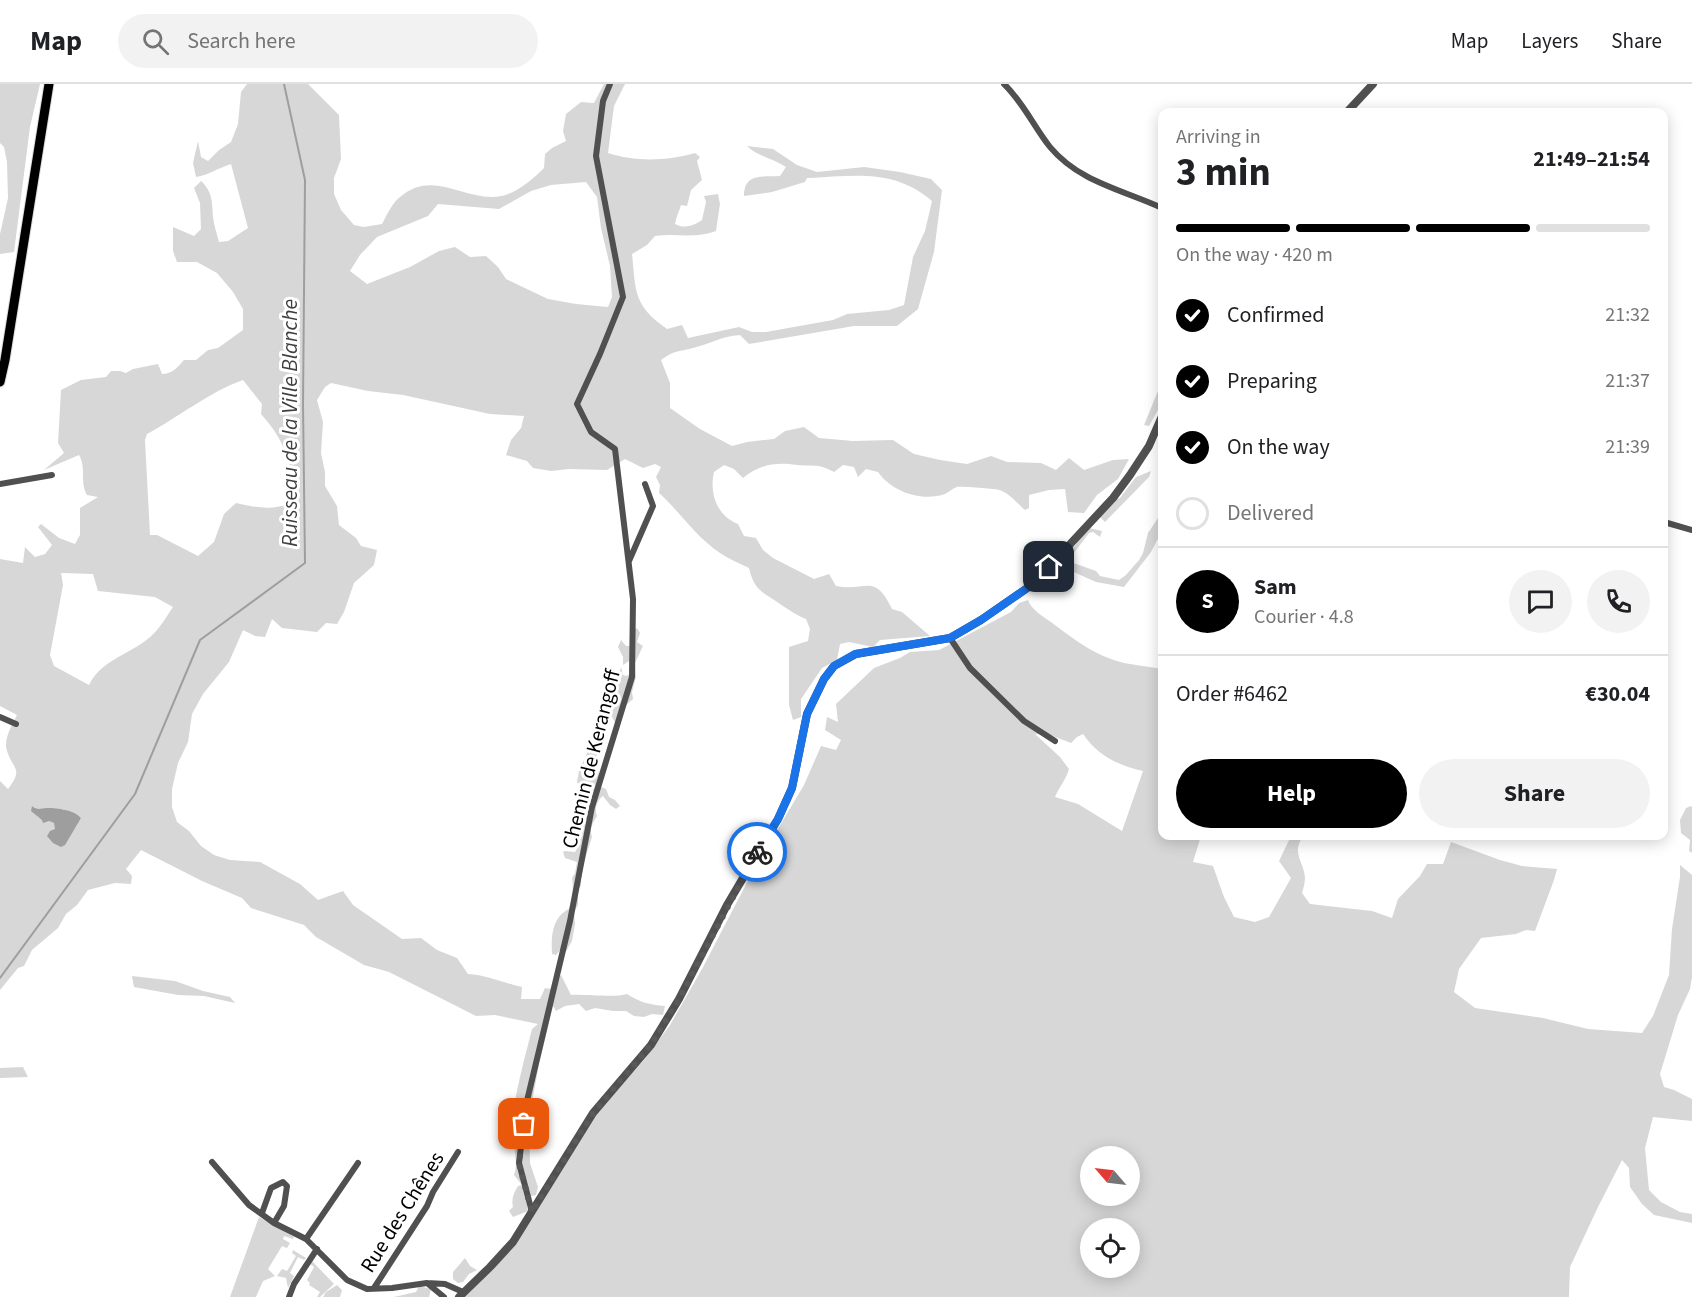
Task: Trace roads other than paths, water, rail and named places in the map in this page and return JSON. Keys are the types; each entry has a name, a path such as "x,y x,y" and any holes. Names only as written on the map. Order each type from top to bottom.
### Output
{"main road":[{"path":"0,382 49,84"}],"street":[{"name":"Chemin de Kerangoff","path":"532,1212 519,1164 526,1105 570,921 592,807 632,677 633,599 615,449 591,432 577,404 623,297 596,156 603,101 610,84"},
{"path":"1004,84 1027,112 1050,147 1067,164 1091,179 1158,206"},
{"path":"1351,108 1373,84"},
{"path":"212,1162 249,1205 274,1223 306,1239 347,1280 371,1289 427,1283 445,1284 461,1295 513,1242 593,1113 651,1045 679,999 732,897 778,819 792,788 807,714 824,679 834,666 855,654 950,638 981,620 1033,584 1124,483 1144,454 1158,424"},
{"path":"0,484 52,475"},
{"path":"628,561 652,506 645,484"},
{"path":"1668,523 1692,530"},
{"path":"950,638 970,668 1024,721 1055,741"},
{"path":"0,717 16,724"},
{"name":"Rue des Chênes","path":"365,1297 427,1206 458,1152"},
{"path":"306,1239 358,1162"},
{"path":"262,1213 271,1188 283,1182 288,1186 284,1206 274,1223"},
{"path":"289,1297 294,1284 317,1249"},
{"path":"427,1283 444,1297"}],"waterway":[{"name":"Ruisseau de la Ville Blanche","path":"0,978 135,794 200,640 305,563 303,405 305,180 284,84"}]}
